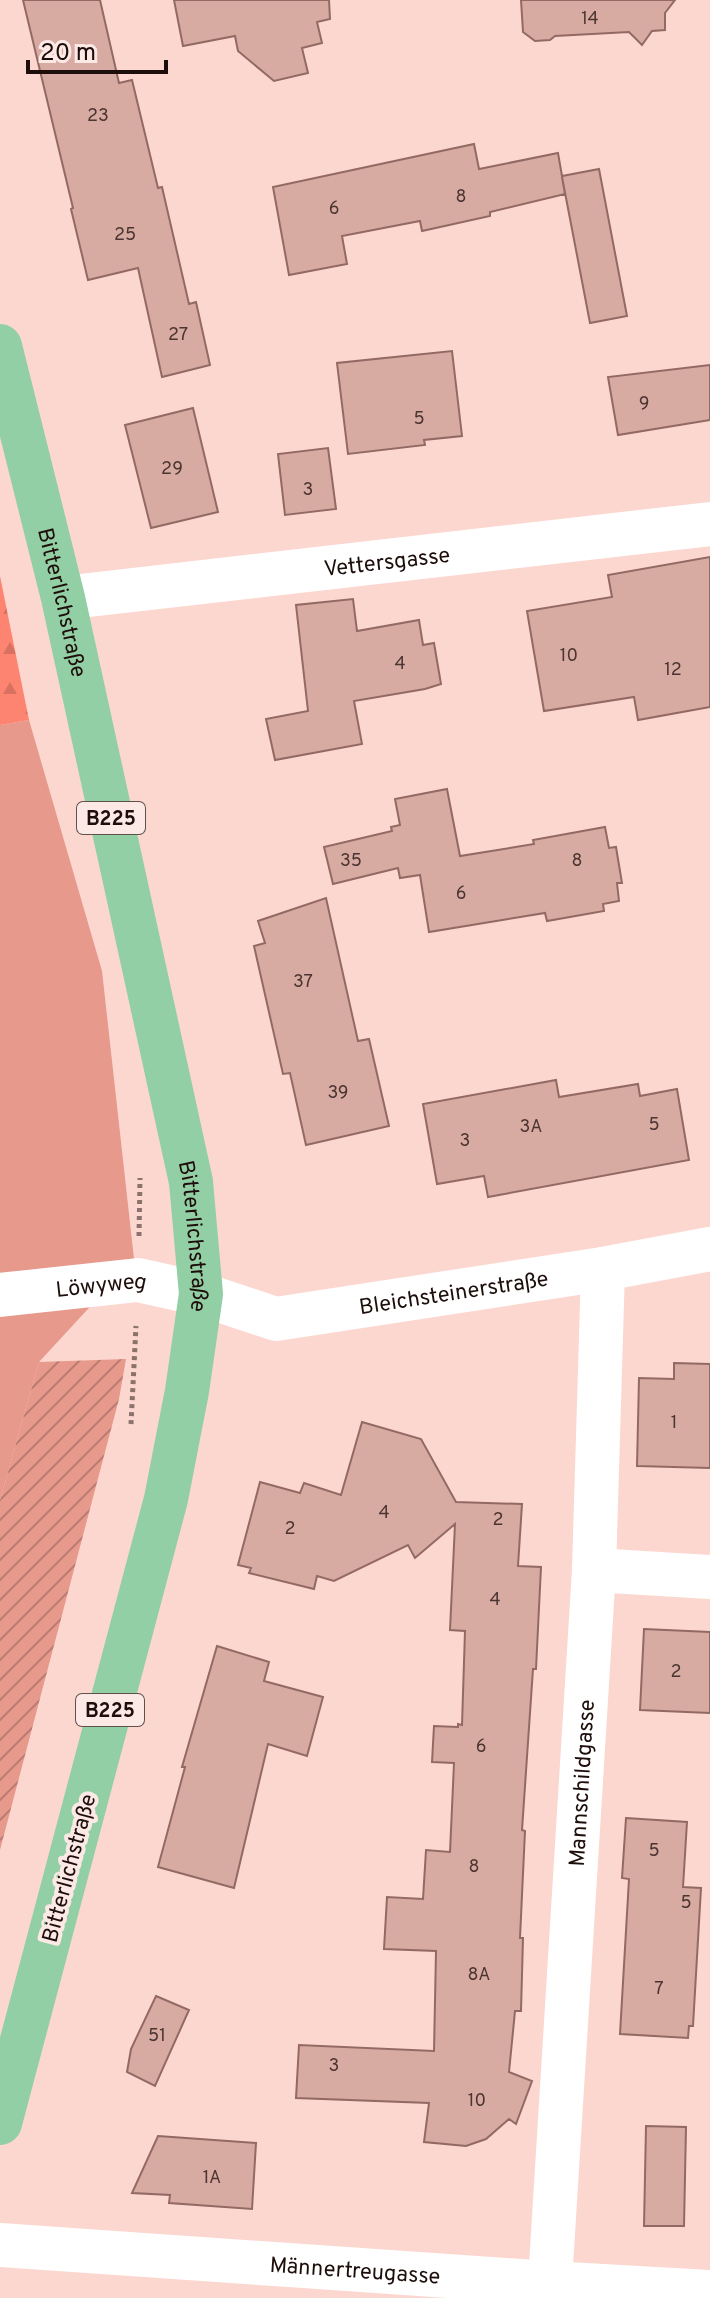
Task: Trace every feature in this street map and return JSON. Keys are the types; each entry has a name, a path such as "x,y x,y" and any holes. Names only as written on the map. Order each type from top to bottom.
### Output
{"main road":[{"name":"Bitterlichstraße","path":"0,346 63,598 191,1182 201,1294 187,1391 166,1499 0,2123"}],"street":[{"name":"Vettersgasse","path":"63,598 710,524"},
{"name":"Bleichsteinerstraße","path":"201,1294 276,1319 603,1269 710,1249"},
{"name":"Mannschildgasse","path":"549,2291 594,1570 603,1269"},
{"name":"Löwyweg","path":"0,1295 138,1280 201,1294"},
{"path":"594,1570 710,1577"},
{"name":"Männertreugasse","path":"0,2245 549,2291 710,2292"}],"path":[{"path":"130,1436 141,1171"}],"shaded area":[{"path":"29,720 102,971 134,1259 39,1362 0,1500 0,725"},
{"path":"126,1359 119,1399 0,1850 0,1500 39,1362"}],"green space":[{"path":"0,576 29,720 0,725"}],"building":[{"path":"23,0 100,0 119,83 132,80 158,188 162,187 189,304 196,302 210,365 162,377 138,268 88,280"},
{"path":"174,0 329,0 330,19 317,22 322,43 302,48 308,73 274,81 238,51 235,36 183,46"},
{"path":"521,0 675,0 665,13 665,30 652,31 642,45 629,32 555,36 550,40 535,41 523,32"},
{"path":"474,144 479,169 558,153 562,176 599,169 627,316 590,323 562,177 565,194 490,212 490,216 422,231 420,221 342,236 347,264 289,275 273,187"},
{"path":"452,351 462,436 424,440 425,445 348,454 337,363"},
{"path":"710,365 710,420 618,435 608,377"},
{"path":"193,408 218,512 151,528 125,425"},
{"path":"328,448 336,509 285,515 278,454"},
{"path":"710,557 710,707 638,720 634,697 544,711 527,611 612,597 608,575"},
{"path":"353,599 357,631 419,620 423,645 434,643 441,684 354,701 362,744 275,760 266,719 308,711 296,605"},
{"path":"447,789 460,856 534,844 533,840 605,827 609,848 616,847 622,883 617,883 619,901 603,904 604,911 547,921 545,913 429,932 420,875 400,878 398,868 333,884 324,847 392,831 391,827 400,825 395,799"},
{"path":"326,898 358,1041 369,1039 389,1126 306,1145 290,1073 283,1074 254,946 265,943 258,921"},
{"path":"556,1080 559,1097 638,1084 640,1096 677,1089 689,1160 488,1197 484,1176 437,1184 423,1104"},
{"path":"674,1363 710,1364 710,1468 637,1466 639,1378 674,1379"},
{"path":"362,1422 421,1439 456,1502 522,1504 518,1566 541,1567 522,1830 525,1831 520,1938 523,1938 521,2011 515,2011 509,2072 532,2081 516,2124 509,2119 486,2139 466,2146 424,2142 429,2103 296,2098 299,2045 434,2051 436,1951 384,1949 387,1897 423,1899 426,1850 450,1852 454,1763 432,1762 434,1726 462,1725 465,1631 450,1630 455,1524 415,1558 408,1545 334,1581 317,1576 314,1589 249,1573 251,1568 238,1565 260,1482 300,1493 304,1483 341,1495"},
{"path":"644,1629 710,1632 710,1713 640,1710"},
{"path":"217,1646 269,1662 264,1681 323,1697 307,1756 268,1744 234,1888 158,1867 185,1767 182,1767"},
{"path":"626,1818 687,1822 683,1887 701,1888 693,2026 689,2026 688,2038 620,2034 629,1879 622,1878"},
{"path":"156,1996 189,2010 155,2086 127,2072 131,2049"},
{"path":"646,2126 686,2127 684,2226 644,2226"},
{"path":"158,2136 256,2143 252,2209 169,2203 170,2195 132,2193"}]}
